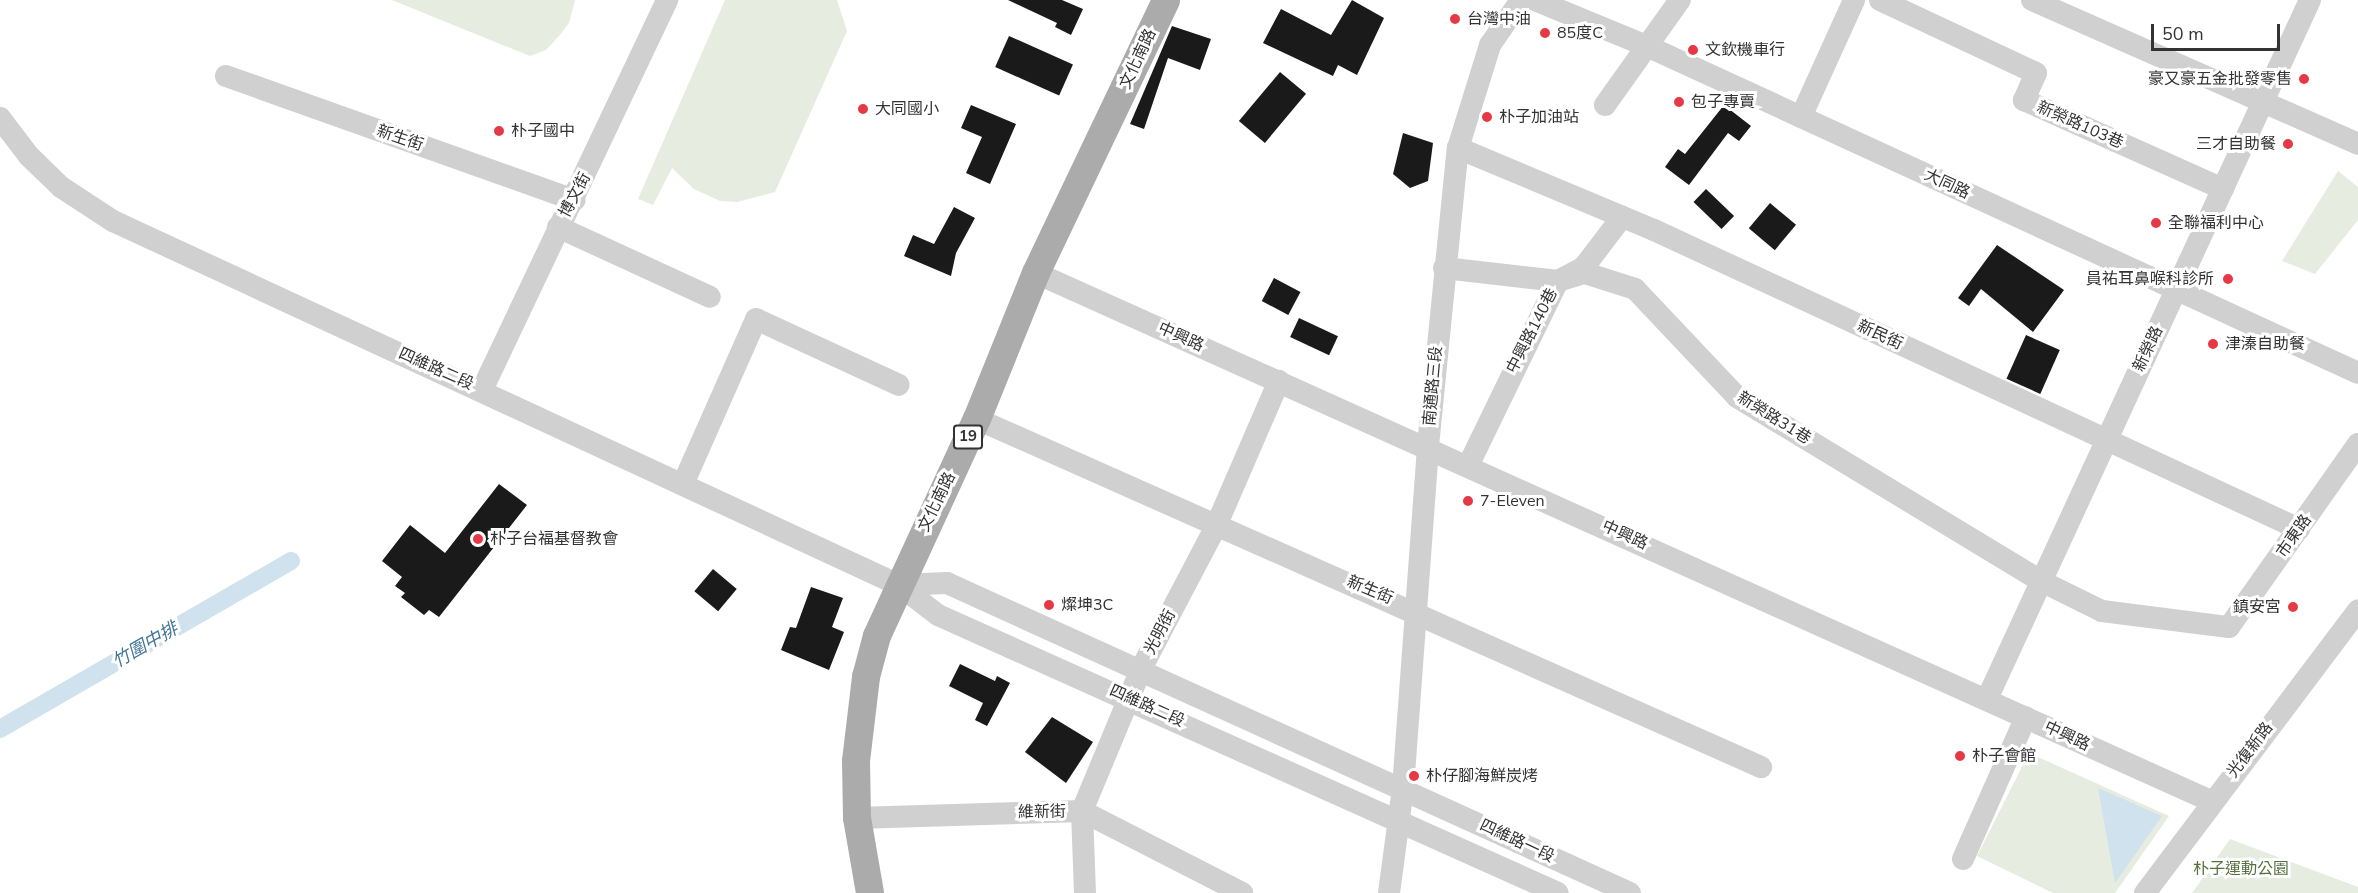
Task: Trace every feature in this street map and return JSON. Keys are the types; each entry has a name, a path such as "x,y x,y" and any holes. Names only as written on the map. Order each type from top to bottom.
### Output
{"main road":[{"name":"文化南路","path":"870,893 857,818 856,761 866,676 899,585 977,419 1036,273 1166,0"}],"street":[{"name":"博文街","path":"482,390 558,227 575,200 667,0"},
{"name":"南通路三段","path":"1399,822 1428,446 1444,268 1458,148 1490,45 1521,0"},
{"name":"大同路","path":"1535,0 1649,47 2358,373"},
{"path":"1605,105 1649,47 1680,0"},
{"path":"1801,117 1854,0"},
{"name":"新榮路103巷","path":"1880,0 2037,73 2024,100 2223,189"},
{"path":"2032,0 2358,144"},
{"name":"新榮路","path":"1987,699 2310,0"},
{"name":"新生街","path":"226,76 575,200"},
{"name":"四維路二段","path":"0,118 29,156 61,187 113,221 899,585 938,615 1129,698 1399,822"},
{"name":"新民街","path":"1458,148 1622,217 2299,529"},
{"name":"中興路140巷","path":"1468,466 1558,281 1584,267 1622,217"},
{"path":"558,227 710,297"},
{"name":"新榮路31巷","path":"1444,268 1558,281 1585,273 1635,289 1737,397 2042,581 2103,611 2229,627"},
{"name":"中興路","path":"1036,273 1428,446 2211,801"},
{"path":"683,484 756,319 899,385"},
{"name":"光明街","path":"1085,893 1082,811 1141,669 1216,524 1279,381"},
{"name":"新生街","path":"977,419 1416,610 1761,767"},
{"name":"市東路","path":"2229,627 2358,444"},
{"name":"四維路二段","path":"899,585 946,583 1403,788"},
{"name":"光復新路","path":"2145,893 2211,801 2358,610"},
{"path":"1963,859 2026,717"},
{"name":"四維路一段","path":"1403,788 1630,893"},
{"name":"維新街","path":"857,818 1082,811 1242,893"},
{"path":"1389,893 1399,822"},
{"name":"四維路一段","path":"1399,822 1558,893"}],"green space":[{"path":"392,0 575,0 569,23 559,36 546,50 530,56"},
{"path":"725,0 837,0 847,31 775,192 737,202 720,201 694,189 672,168 653,205 638,199"},
{"path":"2338,171 2358,187 2358,220 2315,274 2282,261"},
{"path":"2029,753 2169,816 2115,893 2053,893 1977,856"},
{"name":"朴子運動公園","path":"2230,839 2358,887 2358,893 2192,893"}],"water":[{"path":"2098,788 2162,816 2115,883"}],"building":[{"path":"1008,0 1062,0 1083,9 1071,35 1055,27 1057,23"},
{"path":"1352,0 1384,18 1357,75 1338,65 1333,76 1263,43 1281,9 1331,35"},
{"path":"1172,26 1211,39 1200,70 1168,58 1144,129 1130,124"},
{"path":"1009,36 1073,64 1059,96 995,67"},
{"path":"1280,72 1306,94 1265,143 1239,121"},
{"path":"971,105 1016,124 990,184 966,173 982,137 961,128"},
{"path":"1724,105 1751,126 1739,141 1728,133 1689,185 1665,167 1678,149 1685,154"},
{"path":"1403,133 1433,143 1428,181 1410,188 1393,174"},
{"path":"1706,189 1734,216 1722,229 1693,202"},
{"path":"1770,203 1796,225 1775,250 1749,228"},
{"path":"954,207 975,218 956,253 951,276 904,256 913,235 934,244"},
{"path":"1997,245 2064,290 2033,332 1981,289 1969,306 1958,298"},
{"path":"1274,278 1300,292 1288,315 1262,301"},
{"path":"1299,318 1338,336 1329,355 1290,337"},
{"path":"2026,335 2060,350 2040,394 2006,379"},
{"name":"朴子台福基督教會","path":"499,484 527,505 439,617 429,610 424,615 401,597 405,593 395,586 402,577 382,561 410,525 445,553"},
{"path":"713,569 737,589 718,611 694,591"},
{"path":"811,587 843,598 832,627 844,632 829,670 781,650 790,627 796,628"},
{"path":"960,664 995,681 997,676 1010,683 987,726 975,720 983,703 949,686"},
{"path":"1052,717 1093,742 1066,783 1025,752"}],"waterway":[{"name":"竹圍中排","path":"0,729 291,561"}],"place":[{"name":"台灣中油","path":"1455,19"},
{"name":"85度C","path":"1545,33"},
{"name":"文欽機車行","path":"1693,50"},
{"name":"豪又豪五金批發零售","path":"2304,79"},
{"name":"包子專賣","path":"1679,102"},
{"name":"大同國小","path":"863,109"},
{"name":"朴子加油站","path":"1487,117"},
{"name":"朴子國中","path":"499,131"},
{"name":"三才自助餐","path":"2288,144"},
{"name":"全聯福利中心","path":"2156,223"},
{"name":"員祐耳鼻喉科診所","path":"2228,279"},
{"name":"津溱自助餐","path":"2213,344"},
{"name":"7-Eleven","path":"1468,501"},
{"name":"朴子台福基督教會","path":"478,539"},
{"name":"燦坤3C","path":"1049,605"},
{"name":"鎮安宮","path":"2293,607"},
{"name":"朴子會館","path":"1960,756"},
{"name":"朴仔腳海鮮炭烤","path":"1414,776"}]}
